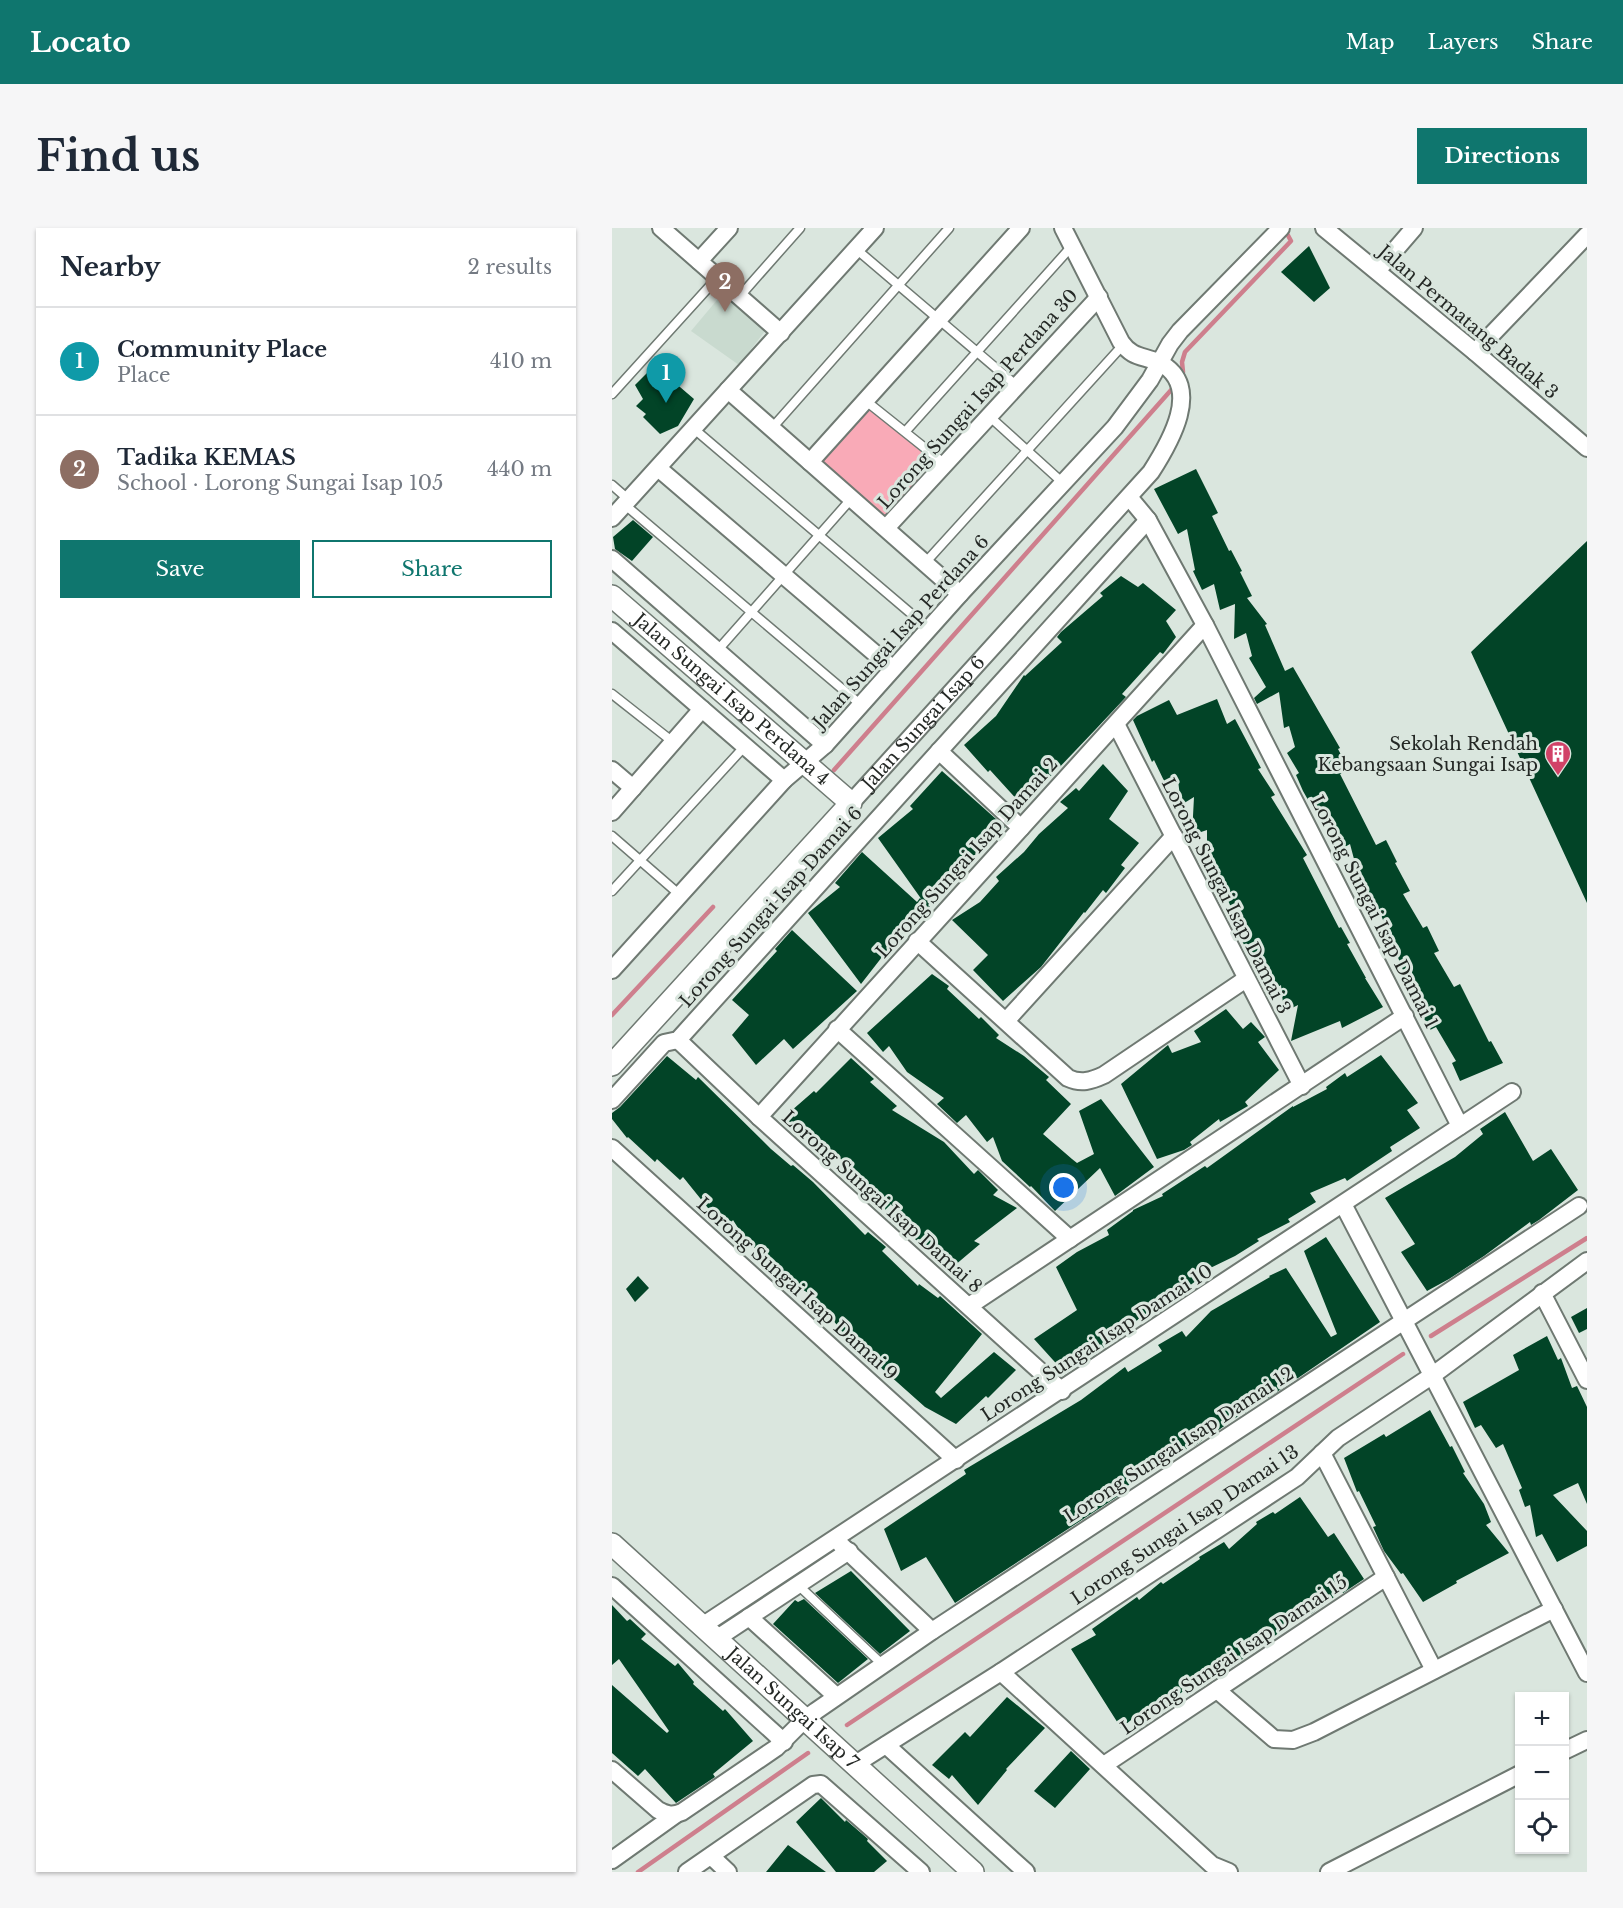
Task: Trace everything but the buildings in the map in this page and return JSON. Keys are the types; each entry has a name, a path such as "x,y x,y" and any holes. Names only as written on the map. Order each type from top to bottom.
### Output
{"street":[{"path":"661,228 719,276 781,333"},
{"path":"699,261 729,228"},
{"path":"612,518 875,228"},
{"path":"810,462 1021,228"},
{"path":"1063,228 1123,345 1132,353 1159,363"},
{"name":"Jalan Sungai Isap Perdana 6","path":"612,970 784,780 825,745 928,628 1115,428 1144,390 1180,331 1281,228"},
{"name":"Jalan Permatang Badak 3","path":"1324,228 1587,448"},
{"path":"1377,271 1414,228"},
{"path":"1475,352 1587,235"},
{"name":"Lorong Sungai Isap Perdana 30","path":"886,528 1099,297"},
{"name":"Jalan Sungai Isap 6","path":"612,1065 1150,472 1161,456 1182,404 1182,395 1175,376 1159,363"},
{"path":"728,390 960,594"},
{"path":"658,468 892,668"},
{"name":"Lorong Sungai Isap Damai 1","path":"1129,497 1148,520 1205,625 1460,1126"},
{"name":"Lorong Sungai Isap Damai 6","path":"612,1100 664,1043 678,1040 1148,520"},
{"path":"612,559 825,745"},
{"name":"Jalan Sungai Isap Perdana 4","path":"612,596 851,803"},
{"name":"Lorong Sungai Isap Damai 2","path":"759,1117 1205,625"},
{"path":"612,631 784,780"},
{"path":"612,812 702,709"},
{"name":"Lorong Sungai Isap Damai 3","path":"1116,724 1302,1086"},
{"path":"939,751 1021,828"},
{"path":"612,770 633,788"},
{"path":"1006,1021 1174,836"},
{"path":"917,941 1068,1078 1076,1082 1085,1082 1104,1075 1246,979"},
{"path":"969,1306 1405,1016"},
{"path":"837,1029 1070,1239"},
{"name":"Lorong Sungai Isap Damai 8","path":"678,1040 759,1117 1062,1391"},
{"name":"Lorong Sungai Isap Damai 10","path":"709,1632 836,1539 1512,1092"},
{"name":"Lorong Sungai Isap Damai 9","path":"612,1148 956,1460"},
{"path":"1343,1204 1587,1673"},
{"name":"Lorong Sungai Isap Damai 12","path":"612,1860 784,1742 804,1720 932,1630 1578,1206"},
{"name":"Lorong Sungai Isap Damai 13","path":"854,1766 1297,1477 1338,1438 1433,1375 1587,1261"},
{"path":"1542,1293 1587,1380"},
{"path":"1322,1453 1434,1670"},
{"path":"836,1539 932,1630"},
{"name":"Jalan Sungai Isap 7","path":"612,1544 973,1872"},
{"path":"709,1632 749,1617 849,1551"},
{"name":"Lorong Sungai Isap Damai 15","path":"1104,1765 1386,1577"},
{"path":"612,1586 784,1742"},
{"path":"1217,1690 1266,1734 1284,1741 1308,1735 1554,1609"},
{"path":"749,1617 836,1696"},
{"path":"1001,1672 1212,1865 1230,1872"},
{"path":"1569,1749 1587,1740"},
{"path":"886,1745 1026,1872"},
{"path":"612,1770 658,1810 675,1815"},
{"path":"1329,1872 1515,1777"},
{"path":"687,1872 813,1785 820,1784 921,1872"},
{"path":"711,1856 728,1872"}],"lane":[{"path":"740,296 800,228"},
{"path":"772,428 949,228"},
{"path":"905,432 1072,246"},
{"path":"856,249 1017,386"},
{"path":"612,394 719,276"},
{"path":"925,563 1123,345"},
{"path":"866,401 945,464"},
{"path":"990,416 1063,483"},
{"path":"693,428 928,628"},
{"path":"612,485 626,502 861,704"},
{"path":"717,651 852,498"},
{"path":"612,694 673,742"},
{"path":"612,891 744,746"},
{"path":"612,836 680,895"},
{"path":"798,1585 883,1665"}],"shaded area":[{"path":"722,294 765,331 739,365 691,331"},
{"path":"866,404 940,464 885,523 816,461"}],"waterway":[{"path":"1183,372 1182,362 1185,352 1291,241 1284,228"},
{"path":"834,770 1172,389"},
{"path":"612,1015 713,907"},
{"path":"1431,1336 1587,1238"},
{"path":"847,1725 1403,1354"},
{"path":"638,1872 808,1753"}],"place":[{"name":"Tadika KEMAS","path":"725,312"},
{"name":"Community Place","path":"666,403"},
{"name":"Sekolah Rendah Kebangsaan Sungai Isap","path":"1558,777"}]}
